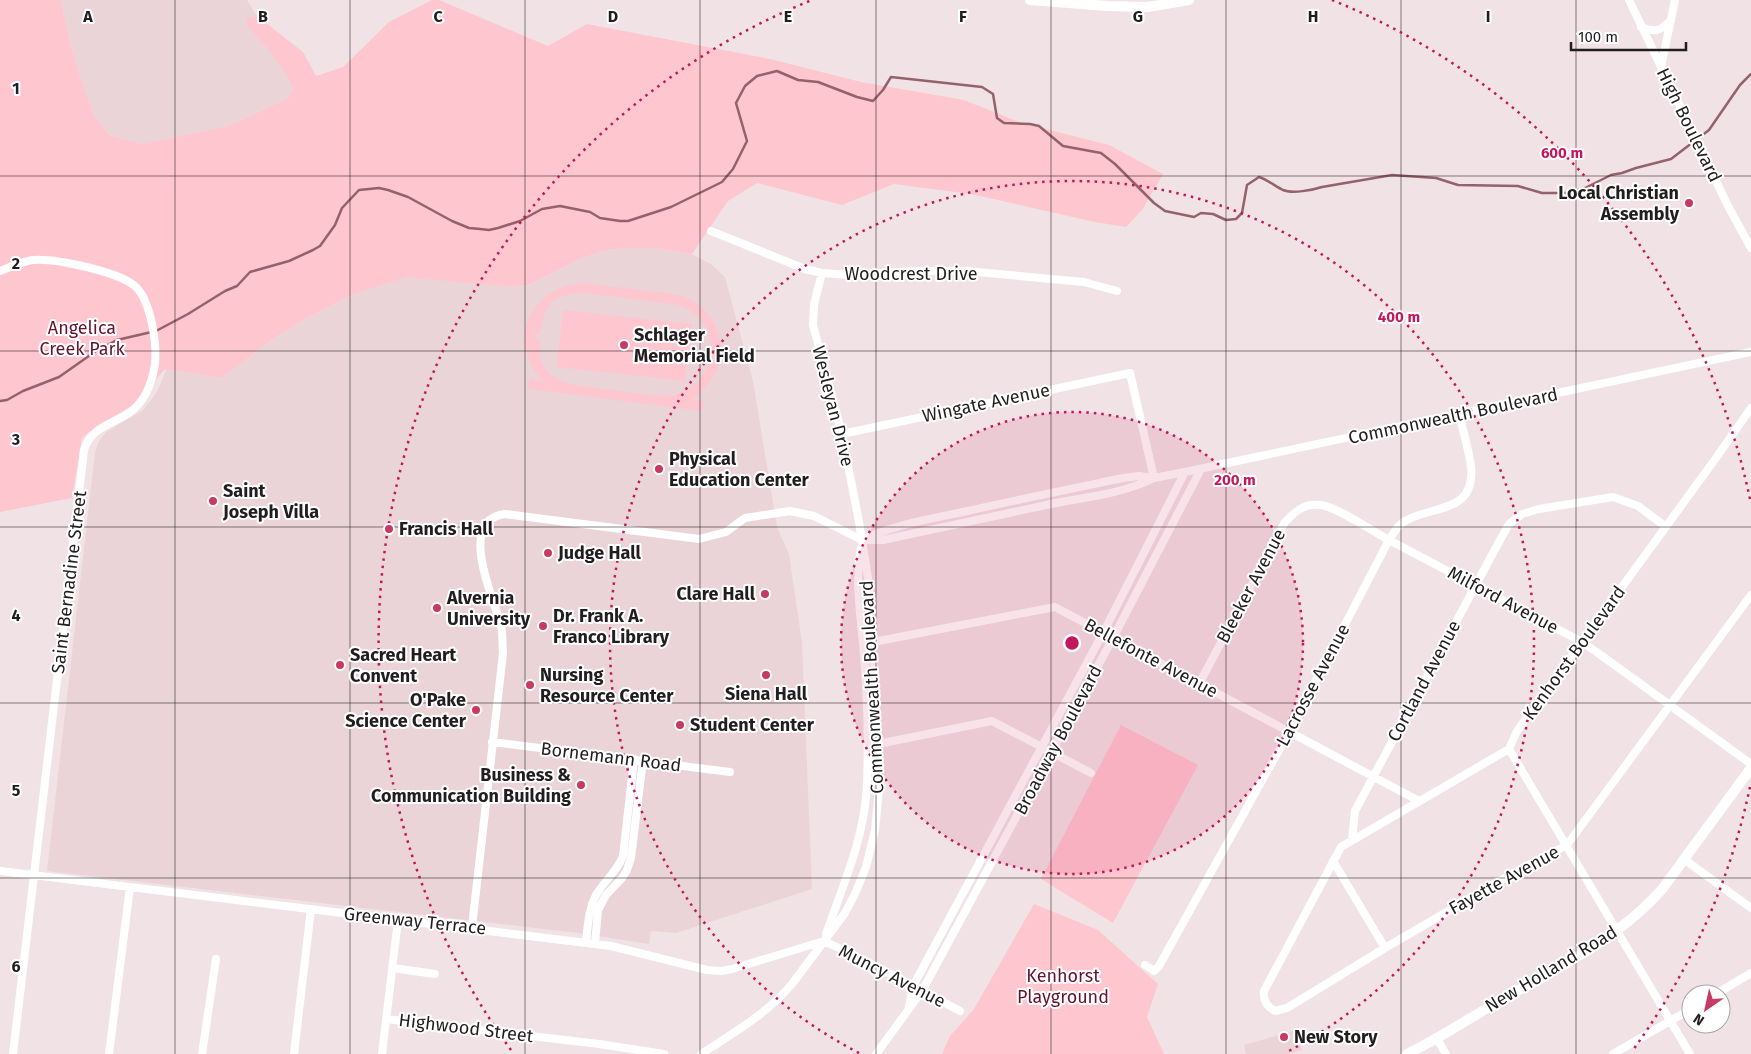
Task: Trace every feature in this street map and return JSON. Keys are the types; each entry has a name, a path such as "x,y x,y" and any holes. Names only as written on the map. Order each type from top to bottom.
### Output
{"main road":[{"path":"1030,0 1107,6 1189,0"},
{"name":"New Holland Road","path":"1407,1054 1536,981 1617,930 1653,900 1685,860 1751,768"}],"street":[{"name":"High Boulevard","path":"1629,0 1702,152 1751,248"},
{"path":"1661,67 1676,0"},
{"path":"1641,27 1652,31 1658,30 1671,20"},
{"name":"Woodcrest Drive","path":"711,231 822,274 850,275 914,271 966,271 1084,282 1117,290"},
{"name":"Saint Bernadine Street","path":"0,271 31,260 49,260 113,274 130,282 144,297 155,350 154,371 143,399 130,412 93,433 87,440 84,450 13,1054"},
{"name":"Wesleyan Drive","path":"822,274 814,304 813,325 842,434 862,540"},
{"name":"Commonwealth Boulevard","path":"862,540 883,540 1117,492 1154,478 1751,352"},
{"name":"Wingate Avenue","path":"842,434 1130,373 1154,478"},
{"name":"Kenhorst Boulevard","path":"1509,749 1517,731 1750,411"},
{"name":"Lacrosse Avenue","path":"1144,965 1154,971 1159,966 1289,732 1389,540 1404,521 1454,506 1467,491 1471,468 1459,414"},
{"name":"Broadway Boulevard","path":"876,1054 922,991 1113,638 1201,469"},
{"name":"Broadway Boulevard","path":"908,1008 913,986 1104,633 1184,472"},
{"name":"Commonwealth Boulevard","path":"862,540 885,530 1002,503 1123,478 1139,476 1154,478"},
{"name":"Cortland Avenue","path":"1352,840 1355,811 1506,528 1518,517 1531,512 1613,497 1638,506 1666,527"},
{"name":"Bleeker Avenue","path":"1199,684 1285,522 1301,508 1310,505 1322,505 1333,508 1346,516"},
{"path":"472,928 503,653 502,627 488,586 481,544 480,536 486,522 492,517 505,514 699,539 726,532 745,518 790,511 814,516 862,540"},
{"name":"Milford Avenue","path":"1346,516 1582,642 1751,764"},
{"name":"Commonwealth Boulevard","path":"701,1054 758,1016 781,997 845,912 866,867 874,830 880,779 868,584 862,540"},
{"name":"Commonwealth Boulevard","path":"824,941 858,840 866,801 868,746 863,644 858,597 858,564 862,540"},
{"name":"Fayette Avenue","path":"1333,861 1266,988 1264,997 1275,1011 1287,1008 1384,948 1517,871 1567,845 1751,596"},
{"name":"Bellefonte Avenue","path":"863,644 1055,607 1419,802"},
{"path":"868,746 992,721 1091,773"},
{"name":"Bornemann Road","path":"492,742 730,772"},
{"path":"1384,948 1333,861 1341,847 1509,749 1690,1054"},
{"path":"591,943 590,907 602,887 620,865 623,856 634,759"},
{"path":"591,943 598,910 606,895 622,878 631,858 643,760"},
{"path":"1685,860 1751,908"},
{"name":"Greenway Terrace","path":"0,871 591,943 619,947 707,970 721,971 824,941"},
{"path":"109,1054 130,887"},
{"path":"294,1054 311,909"},
{"path":"382,1054 398,920"},
{"name":"Muncy Avenue","path":"824,941 960,1011"},
{"path":"202,1054 216,959"},
{"path":"392,968 435,974"},
{"path":"1731,985 1751,973"},
{"path":"1614,1054 1681,1015"},
{"name":"Highwood Street","path":"386,1019 599,1044 664,1054"},
{"path":"1436,1037 1446,1054"}],"shaded area":[{"path":"61,0 247,0 257,16 247,18 247,26 276,58 293,89 288,98 228,126 142,144 109,135 94,115 81,79 69,39"},
{"name":"Alvernia University","path":"653,248 692,254 711,264 725,277 753,381 777,527 789,554 802,642 812,889 676,933 651,931 649,944 578,933 47,871 95,452 98,443 106,432 143,410 157,392 166,369 222,378 271,340 309,317 350,296 406,276 509,287 528,285 582,258 607,250"},
{"name":"New Story","path":"1296,1030 1302,1050 1289,1054 1246,1054 1244,1045"}],"green space":[{"name":"Angelica Creek Park","path":"0,0 61,0 69,39 94,115 109,135 142,144 228,126 288,98 293,89 289,80 273,56 247,26 247,18 257,16 303,52 316,76 343,67 389,22 432,0 439,0 548,46 587,24 770,59 861,82 964,100 1022,123 1109,145 1163,174 1142,210 1126,227 1095,222 971,194 894,184 842,205 757,183 728,201 692,254 653,248 607,250 582,258 528,285 509,287 406,277 350,296 309,317 271,340 222,378 165,369 133,405 97,426 82,438 72,498 0,512"},
{"path":"584,283 672,294 682,296 698,304 710,316 718,331 721,348 719,364 713,377 704,389 692,399 703,401 702,411 528,389 529,379 543,381 532,365 526,349 525,333 529,318 537,305 549,294 565,286","holes":["585,293 673,304 688,309 701,319 708,332 711,346 709,360 704,373 694,384 682,392 666,396 585,387 561,380 551,374 544,366 540,354 540,339 535,338 534,341 536,327 536,334 540,334 544,315 558,298 565,295"]},
{"name":"Schlager Memorial Field","path":"563,310 692,324 685,381 557,367"},
{"path":"1121,725 1198,765 1113,923 1041,879"},
{"name":"Kenhorst Playground","path":"1034,904 1098,930 1158,984 1147,1017 1164,1054 942,1054 950,1036 974,1009"}],"waterway":[{"path":"0,401 7,400 23,391 59,377 96,351 117,340 156,331 237,286 250,272 289,261 320,246 335,225 342,208 359,190 379,188 388,190 408,197 469,228 489,230 520,221 542,209 560,206 590,212 600,218 620,221 628,221 671,207 722,182 733,169 747,141 736,103 745,86 757,76 777,71 798,80 818,82 873,101 891,77 982,87 993,94 997,118 1004,123 1039,126 1063,146 1101,153 1165,211 1194,217 1201,213 1213,214 1226,220 1236,219 1242,213 1247,185 1259,177 1283,190 1292,192 1392,175 1436,178 1458,185 1518,186 1542,193 1567,193 1585,188 1611,175 1671,159 1709,130 1740,85 1751,74"}],"place":[{"name":"Local Christian Assembly","path":"1689,203"},
{"name":"Schlager Memorial Field","path":"624,345"},
{"name":"Physical Education Center","path":"659,469"},
{"name":"Saint Joseph Villa","path":"213,501"},
{"name":"Francis Hall","path":"389,529"},
{"name":"Judge Hall","path":"548,553"},
{"name":"Clare Hall","path":"765,594"},
{"name":"Alvernia University","path":"437,608"},
{"name":"Dr. Frank A. Franco Library","path":"543,626"},
{"name":"Sacred Heart Convent","path":"340,665"},
{"name":"Siena Hall","path":"766,675"},
{"name":"Nursing Resource Center","path":"530,685"},
{"name":"O'Pake Science Center","path":"476,710"},
{"name":"Student Center","path":"680,725"},
{"name":"Business & Communication Building","path":"581,785"},
{"name":"New Story","path":"1284,1037"}]}
